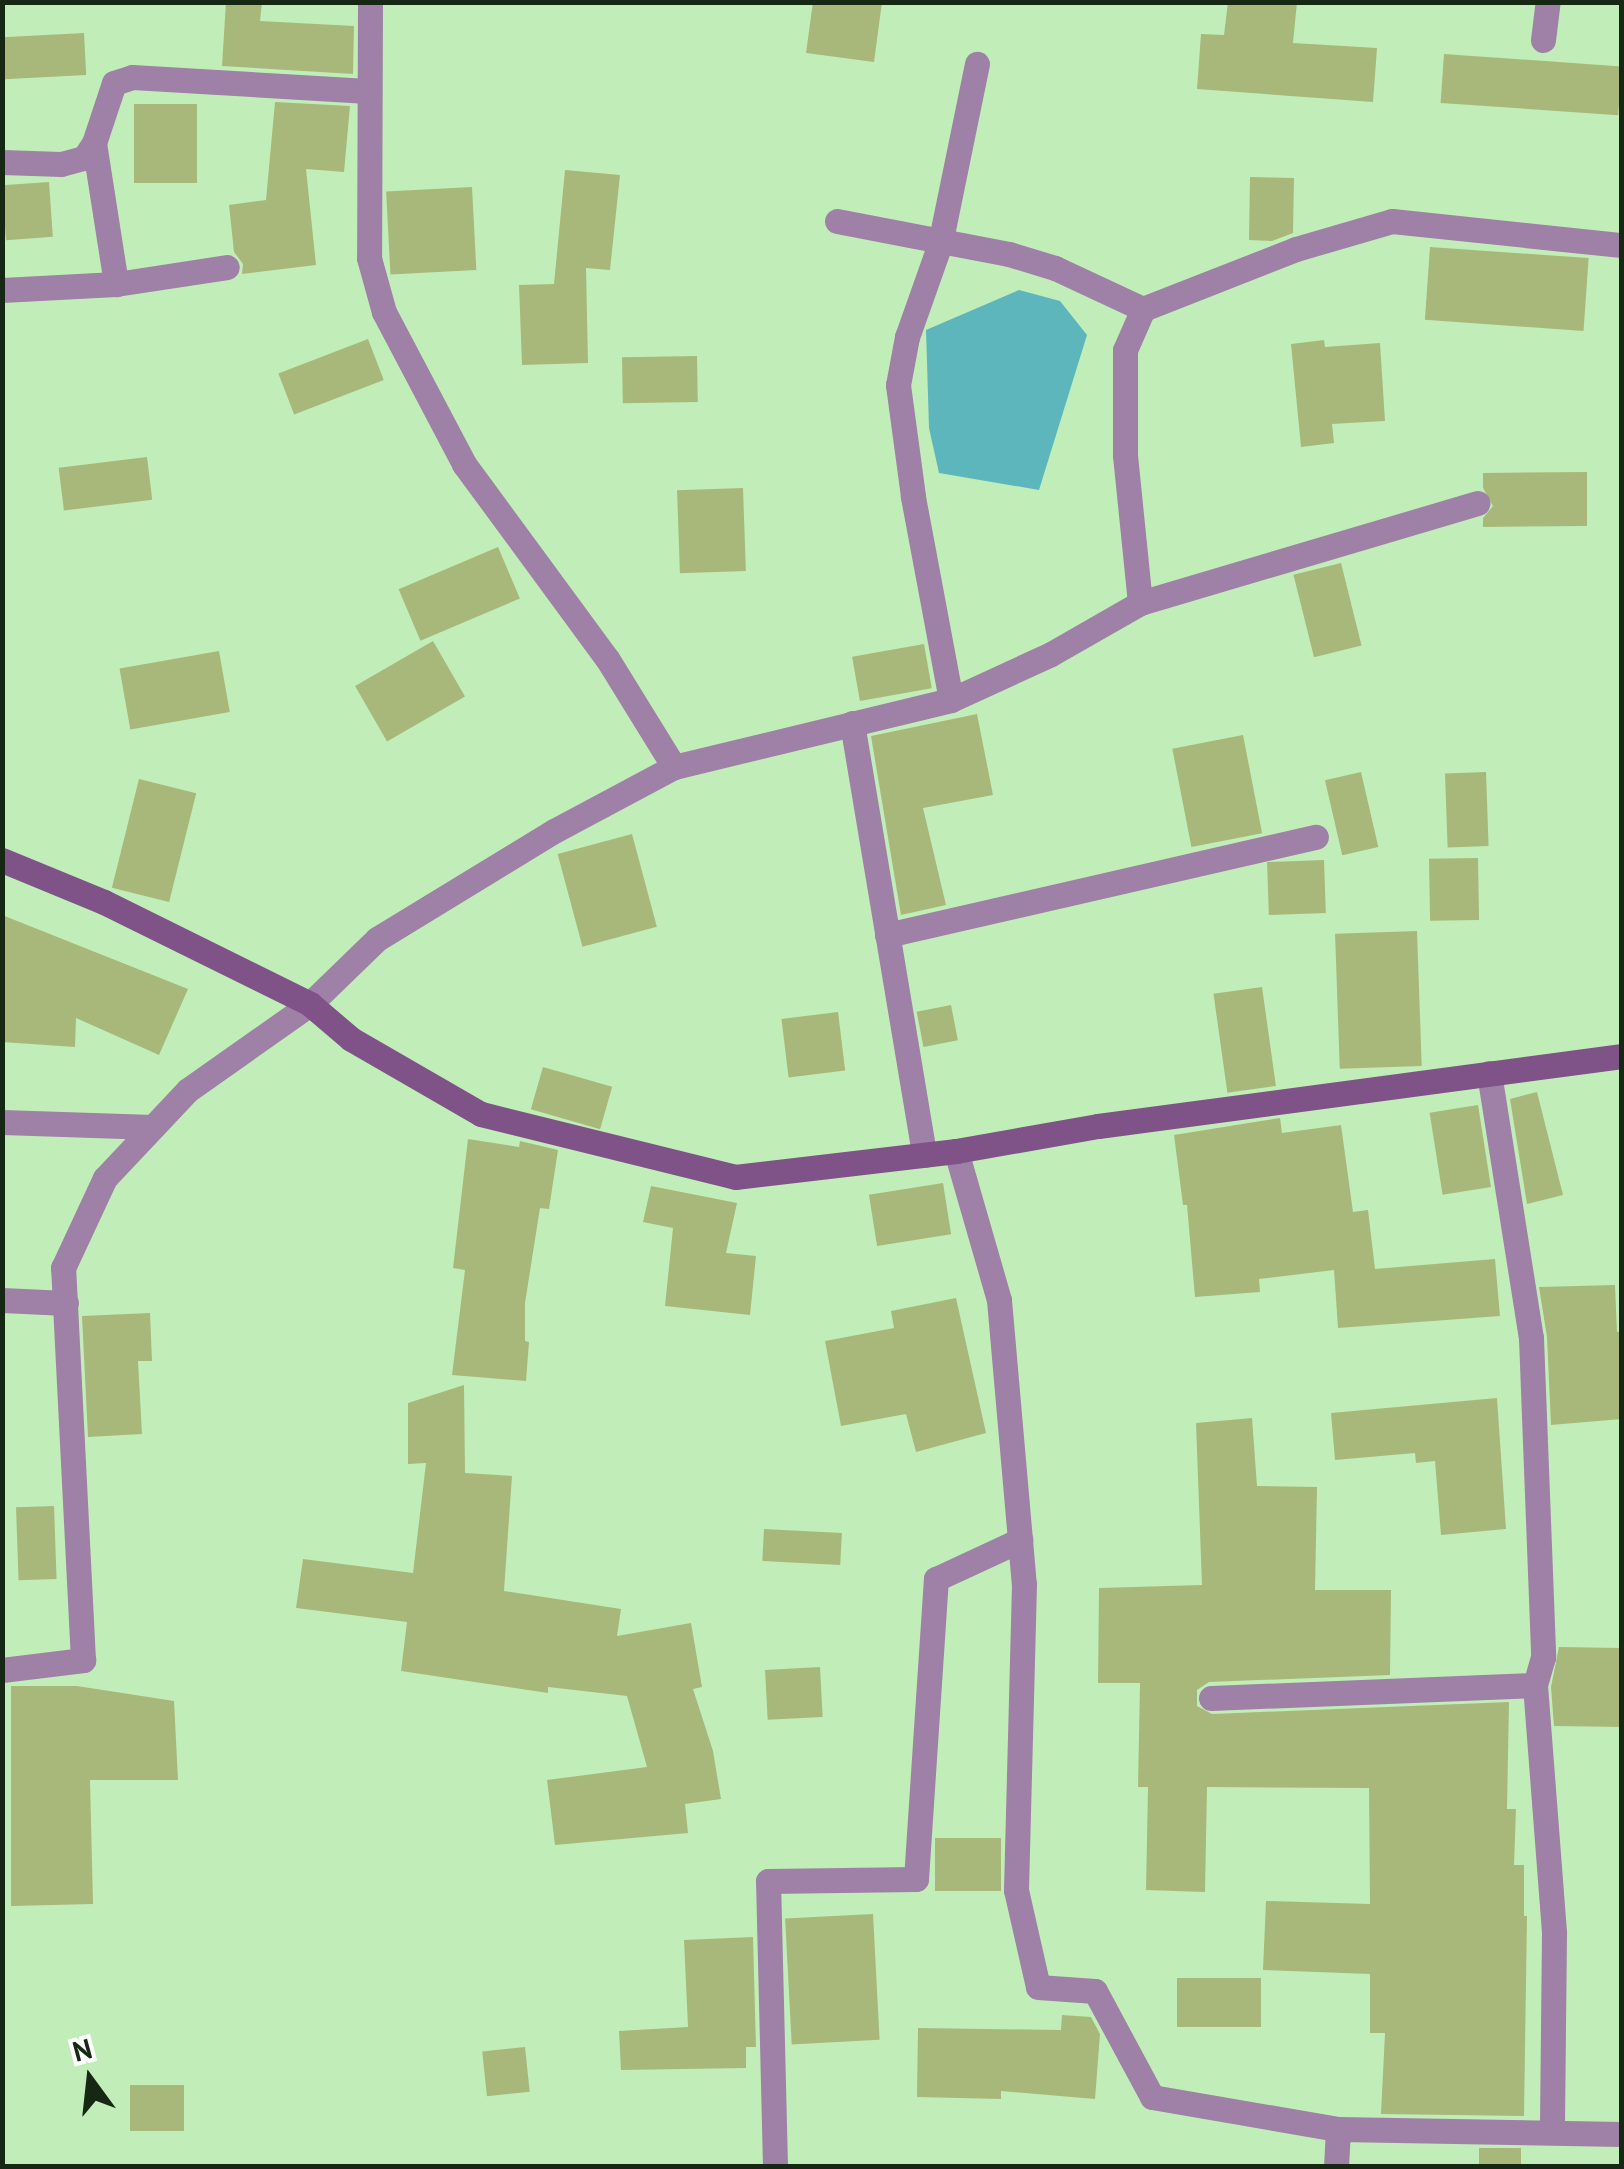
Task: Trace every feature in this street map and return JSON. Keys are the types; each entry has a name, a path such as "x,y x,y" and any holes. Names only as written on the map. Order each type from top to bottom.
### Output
{"street":[{"path":"370,2 369,258 384,312 464,464 608,660 674,766"},
{"path":"1543,40 1548,2"},
{"path":"952,700 898,386 907,337 940,244 977,64"},
{"path":"2,162 61,164 84,158 94,143 114,83 132,76 368,91"},
{"path":"94,143 116,284"},
{"path":"838,221 940,244 1009,254 1055,268 1143,310"},
{"path":"1140,603 1125,455 1124,350 1143,310 1296,249 1392,221 1622,246"},
{"path":"2,290 116,284 227,267"},
{"path":"2,1670 83,1660 63,1268 105,1178 188,1090 310,1004 377,938 554,831 674,766 952,700 1051,654 1140,603 1476,503"},
{"path":"852,724 924,1156"},
{"path":"887,935 1316,837"},
{"path":"2,860 104,902 310,1004 352,1040 481,1114 735,1177 924,1156 1098,1126 1622,1056"},
{"path":"1490,1073 1531,1338 1543,1657 1535,1685 1554,1933 1552,2132"},
{"path":"2,1122 153,1127"},
{"path":"956,1151 1000,1300 1024,1584 1016,1890 1038,1988 1095,1990 1152,2097 1338,2129 1622,2134"},
{"path":"2,1300 66,1303"},
{"path":"775,2166 768,1882 916,1880 936,1579 1020,1540"},
{"path":"1211,1698 1535,1685"},
{"path":"1336,2166 1338,2129"}],"water":[{"path":"1019,290 1060,301 1087,335 1039,490 939,473 929,428 926,330"}],"building":[{"path":"226,2 262,2 260,21 354,26 353,74 222,66"},
{"path":"813,2 882,2 874,62 806,53"},
{"path":"1228,2 1297,2 1293,43 1377,48 1373,102 1197,89 1201,34 1224,35"},
{"path":"84,33 86,75 4,79 2,37"},
{"path":"1444,54 1622,66 1618,115 1441,103"},
{"path":"275,102 350,106 344,172 306,169 316,265 242,274 243,264 234,252 229,205 266,200"},
{"path":"134,104 197,104 197,183 134,183"},
{"path":"565,170 620,175 610,270 586,268 588,363 522,365 519,285 554,284"},
{"path":"1250,177 1294,178 1293,233 1272,241 1249,240"},
{"path":"49,182 53,237 6,240 2,185"},
{"path":"472,187 476,270 390,274 386,192"},
{"path":"1430,247 1589,258 1584,331 1425,320"},
{"path":"368,339 384,380 294,414 278,373"},
{"path":"1324,340 1325,347 1380,343 1385,421 1332,424 1334,443 1301,447 1291,344"},
{"path":"697,356 698,402 623,403 622,357"},
{"path":"147,457 152,500 64,511 59,468"},
{"path":"1587,472 1587,526 1483,527 1483,518 1493,506 1483,488 1483,473"},
{"path":"743,488 746,571 680,573 677,490"},
{"path":"498,547 520,599 420,641 399,589"},
{"path":"1341,563 1362,645 1314,657 1293,575"},
{"path":"433,641 465,696 387,741 355,686"},
{"path":"924,644 932,688 860,701 852,657"},
{"path":"219,651 230,712 130,730 120,669"},
{"path":"977,714 993,795 923,808 946,905 901,915 871,736"},
{"path":"1243,735 1262,833 1191,847 1172,749"},
{"path":"1361,772 1378,847 1342,855 1325,780"},
{"path":"1486,772 1489,846 1448,847 1445,773"},
{"path":"139,779 196,793 169,902 112,888"},
{"path":"632,834 657,927 582,947 558,854"},
{"path":"1478,858 1479,920 1430,921 1429,859"},
{"path":"1324,860 1326,913 1269,915 1267,862"},
{"path":"2,915 188,989 159,1055 76,1018 75,1047 2,1042"},
{"path":"1417,931 1422,1066 1340,1069 1335,934"},
{"path":"1262,987 1276,1086 1227,1093 1213,994"},
{"path":"951,1005 958,1040 924,1047 917,1012"},
{"path":"838,1012 845,1071 789,1078 781,1019"},
{"path":"543,1067 612,1087 600,1129 531,1109"},
{"path":"1537,1092 1563,1195 1527,1204 1510,1099"},
{"path":"1478,1105 1491,1187 1443,1195 1430,1113"},
{"path":"1280,1118 1282,1133 1341,1125 1353,1212 1368,1210 1375,1269 1495,1259 1500,1316 1338,1328 1334,1270 1259,1279 1260,1292 1195,1297 1187,1205 1183,1205 1174,1135"},
{"path":"468,1139 519,1147 520,1141 558,1150 549,1209 540,1208 525,1303 525,1341 529,1342 526,1381 452,1375 465,1270 453,1268"},
{"path":"943,1183 951,1234 877,1246 869,1195"},
{"path":"651,1186 737,1203 726,1253 756,1256 750,1315 665,1306 673,1228 643,1222"},
{"path":"1615,1285 1617,1332 1622,1331 1622,1419 1551,1425 1547,1337 1539,1287"},
{"path":"956,1298 986,1433 916,1452 906,1414 841,1426 825,1341 894,1328 891,1311"},
{"path":"150,1313 152,1361 138,1361 142,1434 88,1437 82,1316"},
{"path":"464,1385 465,1473 512,1476 504,1591 621,1609 617,1636 691,1623 702,1687 693,1689 713,1751 721,1799 685,1804 688,1833 555,1845 547,1780 647,1767 627,1696 548,1687 548,1693 401,1671 407,1622 296,1608 303,1559 413,1573 426,1463 408,1464 408,1403"},
{"path":"1497,1398 1506,1529 1441,1535 1435,1461 1416,1463 1415,1453 1335,1460 1331,1413"},
{"path":"1252,1418 1257,1486 1317,1487 1315,1590 1391,1590 1390,1675 1209,1682 1197,1690 1197,1706 1212,1714 1509,1702 1507,1809 1516,1809 1514,1865 1524,1865 1527,1916 1524,2116 1381,2114 1385,2033 1370,2033 1370,1974 1263,1970 1266,1901 1370,1904 1369,1788 1207,1787 1205,1892 1146,1890 1148,1787 1138,1787 1140,1683 1098,1683 1099,1588 1202,1585 1196,1423"},
{"path":"54,1506 57,1579 19,1580 16,1507"},
{"path":"764,1529 842,1533 840,1565 762,1561"},
{"path":"1559,1647 1622,1648 1622,1727 1554,1726 1551,1687"},
{"path":"820,1667 823,1717 768,1720 765,1670"},
{"path":"11,1686 77,1686 174,1701 178,1780 90,1780 93,1904 11,1906"},
{"path":"935,1838 1001,1838 1001,1891 935,1891"},
{"path":"873,1914 880,2040 792,2044 785,1919"},
{"path":"753,1937 756,2047 746,2047 746,2068 621,2070 619,2031 688,2027 684,1940"},
{"path":"1177,1978 1261,1978 1261,2027 1177,2027"},
{"path":"1062,2015 1091,2017 1100,2034 1095,2099 1001,2091 1001,2099 917,2097 918,2028 1061,2030"},
{"path":"525,2047 530,2092 487,2096 482,2051"},
{"path":"130,2085 184,2085 184,2131 130,2131"},
{"path":"1479,2148 1521,2148 1521,2166 1479,2166"}]}
